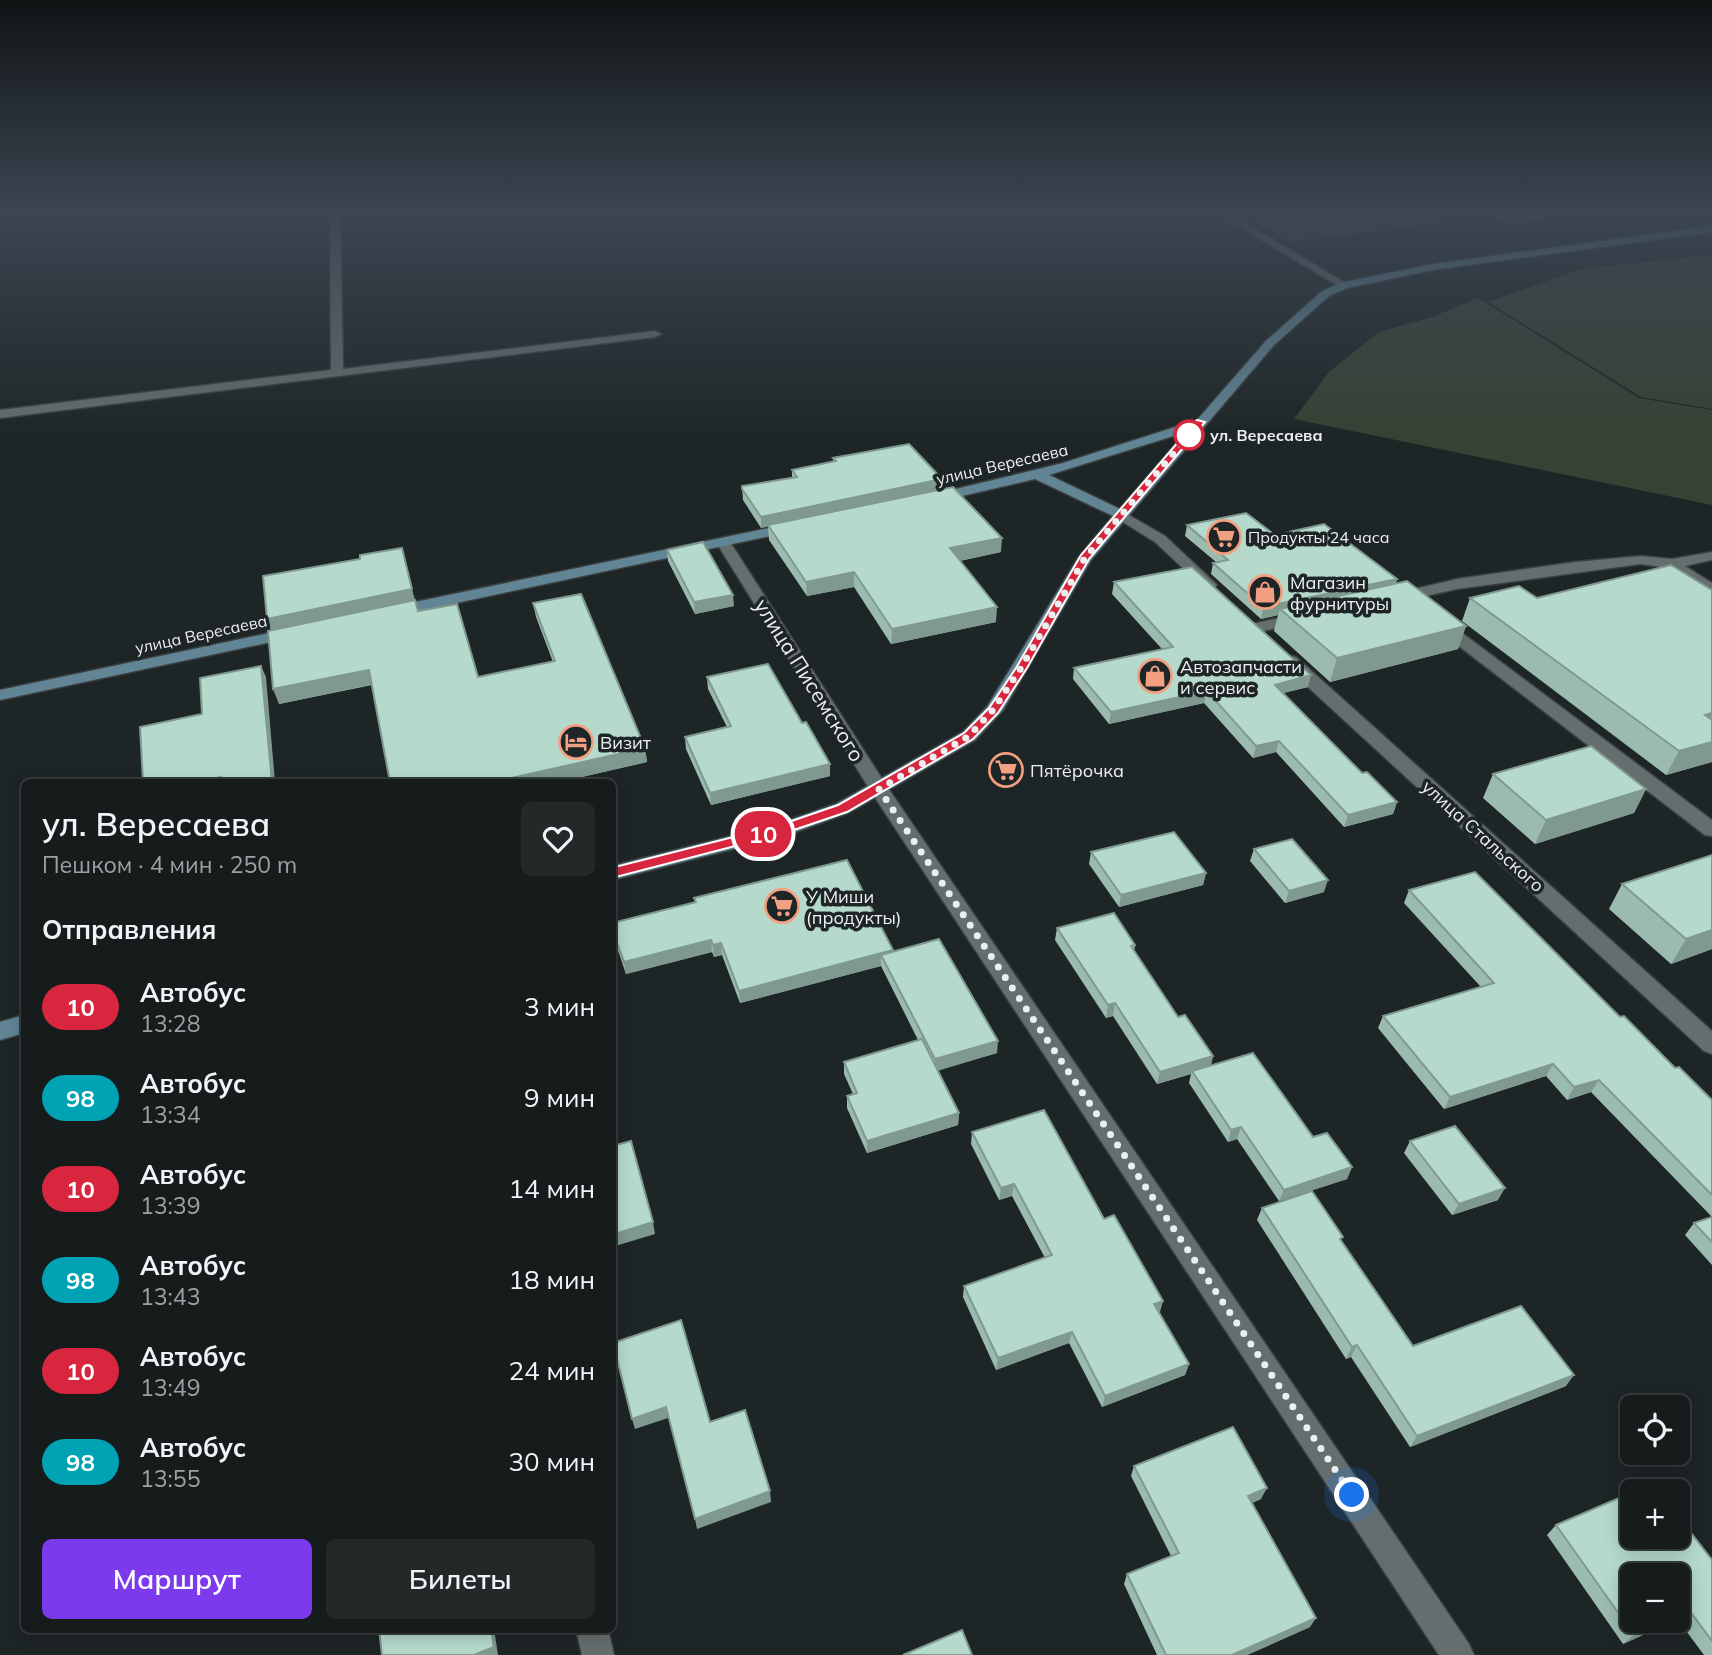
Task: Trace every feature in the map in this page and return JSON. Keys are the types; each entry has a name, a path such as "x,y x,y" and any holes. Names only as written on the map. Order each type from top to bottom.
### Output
{"main road":[{"name":"улица Вересаева","path":"920,501 1037,474 1149,442 1200,422 1270,343 1325,294 1339,287"},
{"path":"616,872 780,830 843,808 969,736 993,710 1021,668 1085,558 1200,422"},
{"path":"1037,474 1120,514"},
{"path":"382,614 815,523"},
{"name":"улица Вересаева","path":"0,695 314,628"},
{"path":"0,1031 21,1025"}],"street":[{"path":"336,287 337,373"},
{"path":"0,414 655,334"},
{"path":"1120,514 1160,540 1226,601"},
{"name":"улица Писемского","path":"723,542 879,789 1458,1655"},
{"path":"1376,602 1457,584 1575,567 1641,561 1672,564 1712,556"},
{"path":"1672,564 1712,590"},
{"path":"1403,596 1712,830"},
{"name":"улица Стальского","path":"1322,613 1249,623 1712,1045"},
{"path":"593,1633 598,1655"}],"green space":[{"path":"1530,287 1712,287 1712,409 1641,397 1488,302"},
{"path":"1478,298 1639,398 1712,410 1712,505 1294,419 1329,372 1379,332 1432,317"}],"building":[{"path":"909,444 942,479 761,517 742,489 742,486 797,477 792,470 836,461 833,458"},
{"path":"953,487 1002,538 950,548 997,607 892,629 854,572 806,582 768,525"},
{"path":"1246,513 1275,535 1324,524 1397,579 1263,607 1213,563 1228,560 1187,525"},
{"path":"703,542 733,595 694,602 667,550"},
{"path":"402,548 412,589 267,619 263,576 360,559 360,555"},
{"path":"1671,565 1712,590 1712,713 1705,715 1712,720 1712,742 1679,751 1470,598 1519,586 1537,598"},
{"path":"1192,567 1311,675 1275,685 1362,773 1367,772 1397,802 1348,815 1279,741 1256,746 1207,691 1111,712 1074,668 1173,647 1114,582"},
{"path":"1407,581 1466,626 1337,658 1280,609"},
{"path":"581,594 645,748 507,779 389,779 369,670 273,689 268,631 415,600 418,611 457,604 478,677 555,661 533,603"},
{"path":"768,664 802,723 806,722 830,764 710,793 685,737 731,726 707,677"},
{"path":"261,666 272,779 143,779 140,727 202,714 200,678"},
{"path":"1591,746 1646,789 1546,820 1493,774"},
{"path":"1174,832 1206,873 1121,895 1091,852"},
{"path":"1292,839 1328,880 1289,891 1254,849"},
{"path":"1712,855 1712,930 1686,939 1622,884"},
{"path":"847,860 893,950 739,991 721,943 713,945 711,940 624,962 616,939 616,922 696,902 694,898"},
{"path":"1475,872 1620,1017 1624,1016 1675,1068 1679,1067 1712,1100 1712,1195 1599,1080 1574,1087 1553,1064 1450,1097 1383,1016 1494,983 1409,890"},
{"path":"1114,913 1135,945 1131,946 1178,1017 1185,1015 1213,1056 1160,1072 1115,1003 1108,1005 1057,928"},
{"path":"939,939 998,1041 935,1059 881,955"},
{"path":"922,1039 959,1113 867,1141 847,1096 857,1093 844,1062"},
{"path":"1253,1053 1313,1137 1327,1133 1352,1167 1284,1190 1241,1127 1231,1130 1192,1071"},
{"path":"1044,1110 1104,1219 1114,1215 1163,1301 1154,1304 1189,1364 1105,1396 1072,1332 998,1358 964,1286 1052,1255 1014,1184 1001,1188 972,1132"},
{"path":"1455,1126 1505,1188 1459,1204 1410,1141"},
{"path":"631,1141 653,1222 616,1234 616,1145"},
{"path":"1312,1191 1343,1237 1340,1239 1413,1346 1521,1306 1574,1375 1417,1436 1357,1345 1352,1347 1262,1208"},
{"path":"1712,1217 1712,1242 1694,1223"},
{"path":"681,1320 710,1422 745,1410 770,1491 695,1519 666,1407 632,1419 616,1355 616,1342"},
{"path":"1233,1427 1267,1488 1248,1496 1316,1618 1232,1655 1166,1655 1127,1574 1179,1553 1134,1466"},
{"path":"1620,1498 1620,1549 1690,1549 1690,1532 1712,1560 1712,1641 1690,1611 1690,1563 1620,1563 1620,1615 1556,1525"},
{"path":"962,1630 972,1655 903,1655"},
{"path":"379,1633 492,1633 494,1647 474,1655 382,1655"}],"bus line":[{"name":"10","path":"616,872 780,830 843,808 969,736 993,710 1021,668 1085,558 1200,422"}],"place":[{"name":"ул. Вересаева","path":"1189,435"},
{"name":"Продукты 24 часа","path":"1224,537"},
{"name":"Магазин фурнитуры","path":"1265,592"},
{"name":"Автозапчасти и сервис","path":"1155,676"},
{"name":"Визит","path":"576,742"},
{"name":"Пятёрочка","path":"1006,770"},
{"name":"У Миши (продукты)","path":"782,906"}],"route":[{"path":"1189,435 1085,558 1021,668 993,710 969,736 879,789 1352,1495"}]}
